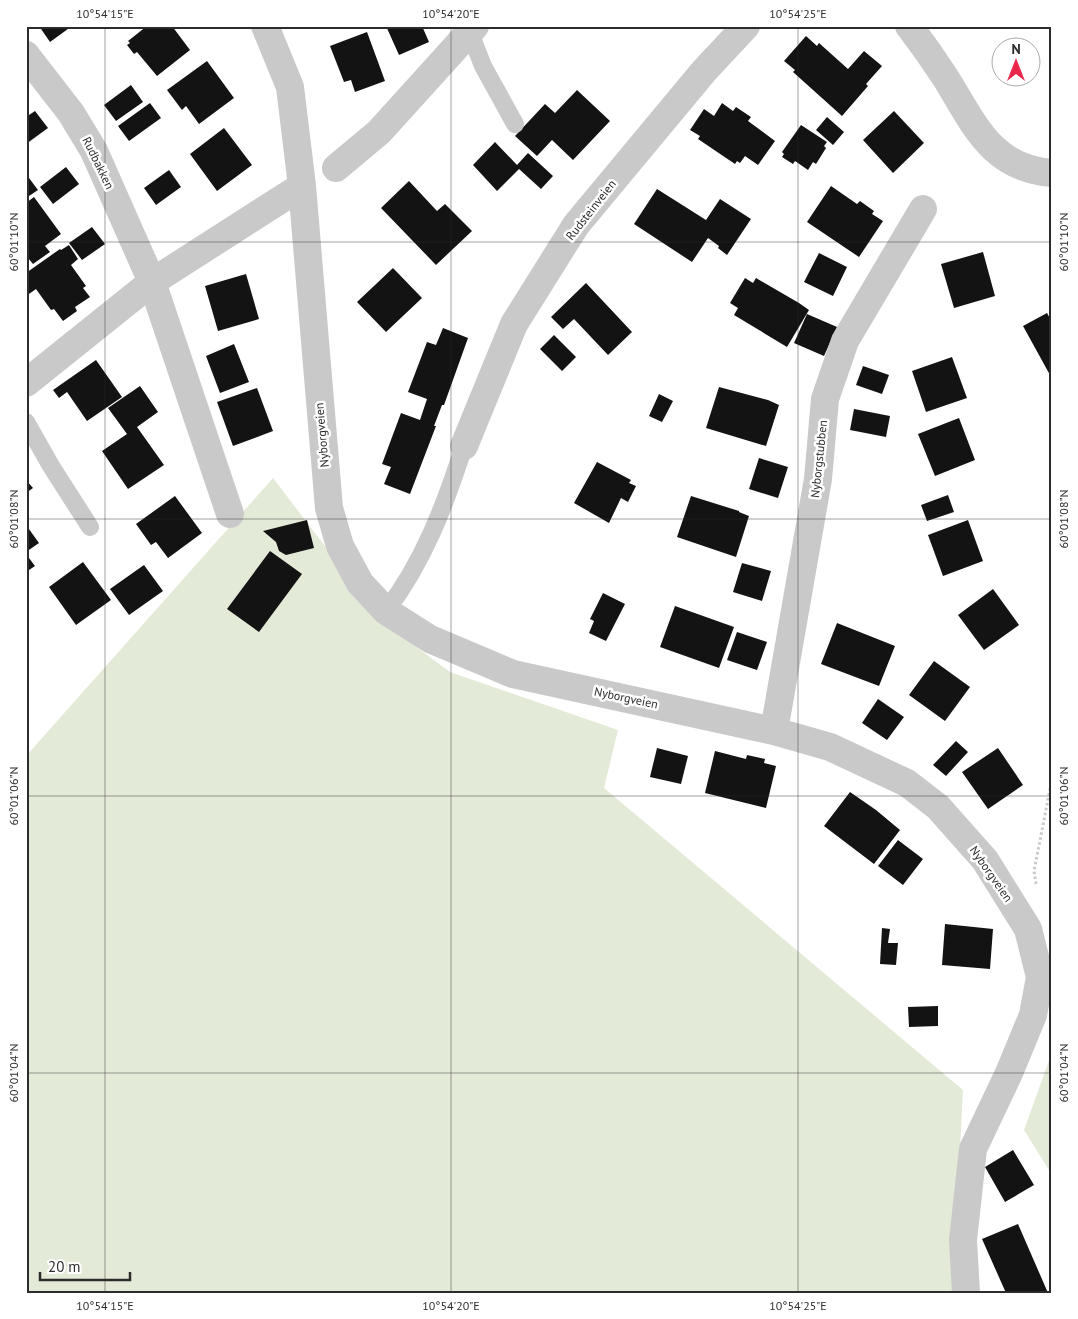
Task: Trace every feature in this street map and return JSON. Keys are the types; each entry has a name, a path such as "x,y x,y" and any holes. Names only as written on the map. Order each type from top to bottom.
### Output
{"street":[{"name":"Nyborgveien","path":"265,26 290,87 302,186 328,508 340,546 360,583 386,611 430,639 513,674 774,730 830,747 907,783 938,807 985,860 1028,929 1046,981 1009,1072 973,1149 963,1240 966,1293"},
{"name":"Rudsteinveien","path":"464,446 514,324 576,225 704,71 746,26"},
{"path":"910,26 945,76 973,123 996,152 1024,168 1036,172 1052,173"},
{"path":"336,168 379,132 472,29"},
{"name":"Rudbakken","path":"26,55 71,113 94,151 152,282 230,514"},
{"path":"26,383 152,282 302,186"},
{"name":"Nyborgstubben","path":"774,730 818,479 825,399 845,341 923,208"}],"lane":[{"path":"472,29 483,66 515,124"},
{"path":"26,422 51,466 90,527"},
{"path":"386,611 402,590 431,536 444,506 464,446"}],"path":[{"path":"1036,890 1034,871 1052,779"}],"green space":[{"path":"273,478 383,622 450,672 618,730 604,788 963,1090 953,1293 26,1293 26,756"},
{"path":"1052,1052 1052,1175 1024,1130"}],"building":[{"path":"39,26 72,26 50,42"},
{"path":"147,26 172,26 190,50 157,76 137,52 134,54 127,45 130,43 128,41"},
{"path":"386,26 422,26 429,42 399,55"},
{"path":"367,32 385,81 355,92 351,80 344,82 330,46"},
{"path":"806,36 817,46 819,43 848,69 864,51 882,66 866,84 868,86 842,116 793,72 795,70 784,61"},
{"path":"207,61 234,98 199,124 186,106 182,110 167,90"},
{"path":"131,85 143,102 116,121 104,105"},
{"path":"577,90 610,121 573,160 552,140 537,156 515,136 545,104 555,113"},
{"path":"150,103 161,118 129,141 118,126"},
{"path":"722,103 733,111 736,107 751,117 748,121 775,141 758,165 745,156 740,163 737,161 735,164 698,139 700,136 690,130 704,109 714,116"},
{"path":"35,111 48,128 26,144 26,117"},
{"path":"894,111 924,143 893,173 863,140"},
{"path":"827,117 844,132 833,145 816,130"},
{"path":"801,125 827,142 824,146 826,148 816,164 813,162 808,170 795,161 793,164 782,157 784,154 782,152"},
{"path":"224,128 252,165 217,191 190,154"},
{"path":"495,142 517,165 528,153 553,176 541,189 519,169 497,191 473,165"},
{"path":"66,167 79,184 53,204 40,187"},
{"path":"169,170 181,187 156,205 144,188"},
{"path":"26,174 38,190 26,198"},
{"path":"409,181 437,211 445,204 472,231 436,265 381,208"},
{"path":"831,186 857,204 860,201 874,211 872,214 883,221 859,257 807,222"},
{"path":"657,189 706,220 720,199 751,219 727,255 708,238 692,262 634,224"},
{"path":"34,197 61,234 45,246 50,252 33,264 28,258 26,259 26,203"},
{"path":"92,227 105,244 82,260 69,243"},
{"path":"69,245 78,259 71,265 86,286 83,288 90,297 75,307 77,311 63,321 54,309 51,310 36,289 26,296 26,273 60,249"},
{"path":"983,252 995,296 954,308 941,264"},
{"path":"819,253 847,267 833,296 804,282"},
{"path":"393,268 422,298 386,332 357,302"},
{"path":"246,274 259,319 218,331 205,286"},
{"path":"745,278 753,283 756,278 809,310 787,347 734,315 738,308 730,303"},
{"path":"586,283 632,332 608,355 574,319 563,329 551,317"},
{"path":"1047,313 1052,322 1052,374 1050,375 1023,326"},
{"path":"807,314 837,327 824,356 794,343"},
{"path":"443,328 468,338 410,494 384,484 391,467 382,464 401,413 420,420 427,399 408,392 427,342 436,345"},
{"path":"554,335 576,357 562,371 540,349"},
{"path":"234,344 249,382 220,393 206,356"},
{"path":"952,357 967,398 926,412 912,371"},
{"path":"96,360 122,397 87,421 67,392 59,398 53,390"},
{"path":"863,366 889,375 882,394 856,385"},
{"path":"140,386 158,412 137,427 164,465 128,489 102,451 127,434 108,408"},
{"path":"719,387 768,400 779,405 766,446 706,428"},
{"path":"257,388 273,431 233,446 217,402"},
{"path":"659,394 673,401 662,422 649,416"},
{"path":"854,409 890,416 886,437 850,430"},
{"path":"959,418 975,460 935,476 918,434"},
{"path":"759,458 788,467 778,498 749,489"},
{"path":"597,462 631,480 629,483 636,486 628,502 621,498 609,523 574,503"},
{"path":"26,480 33,488 26,493"},
{"path":"948,495 954,512 927,521 921,505"},
{"path":"175,496 202,533 168,558 156,542 151,545 136,524"},
{"path":"691,496 749,516 736,557 677,537"},
{"path":"307,520 314,548 286,555 279,551 276,542 263,531"},
{"path":"968,520 983,561 943,576 928,535"},
{"path":"26,525 39,543 26,552"},
{"path":"270,551 302,574 259,632 227,609"},
{"path":"26,554 35,566 26,572"},
{"path":"83,562 111,600 76,625 49,587"},
{"path":"742,563 771,571 762,601 733,592"},
{"path":"144,565 163,591 129,615 110,589"},
{"path":"993,589 1019,625 984,650 958,615"},
{"path":"603,593 625,604 606,641 589,633 594,621 590,619"},
{"path":"675,606 734,627 719,668 660,647"},
{"path":"837,623 895,646 879,686 821,664"},
{"path":"737,632 767,642 757,670 727,660"},
{"path":"934,661 970,687 945,721 909,695"},
{"path":"878,699 904,717 887,740 862,723"},
{"path":"956,741 968,752 946,776 933,765"},
{"path":"657,748 688,756 681,784 650,777"},
{"path":"998,748 1023,785 988,809 962,772"},
{"path":"715,751 746,759 747,755 765,759 764,763 776,766 766,808 705,793"},
{"path":"850,792 900,830 874,864 824,826"},
{"path":"898,840 923,859 903,885 878,866"},
{"path":"945,924 993,929 990,969 942,965"},
{"path":"882,928 890,929 888,943 898,943 896,965 880,964"},
{"path":"938,1006 938,1026 909,1027 908,1007"},
{"path":"1013,1150 1034,1185 1005,1202 985,1167"},
{"path":"1018,1224 1048,1293 1006,1293 982,1239"}]}
